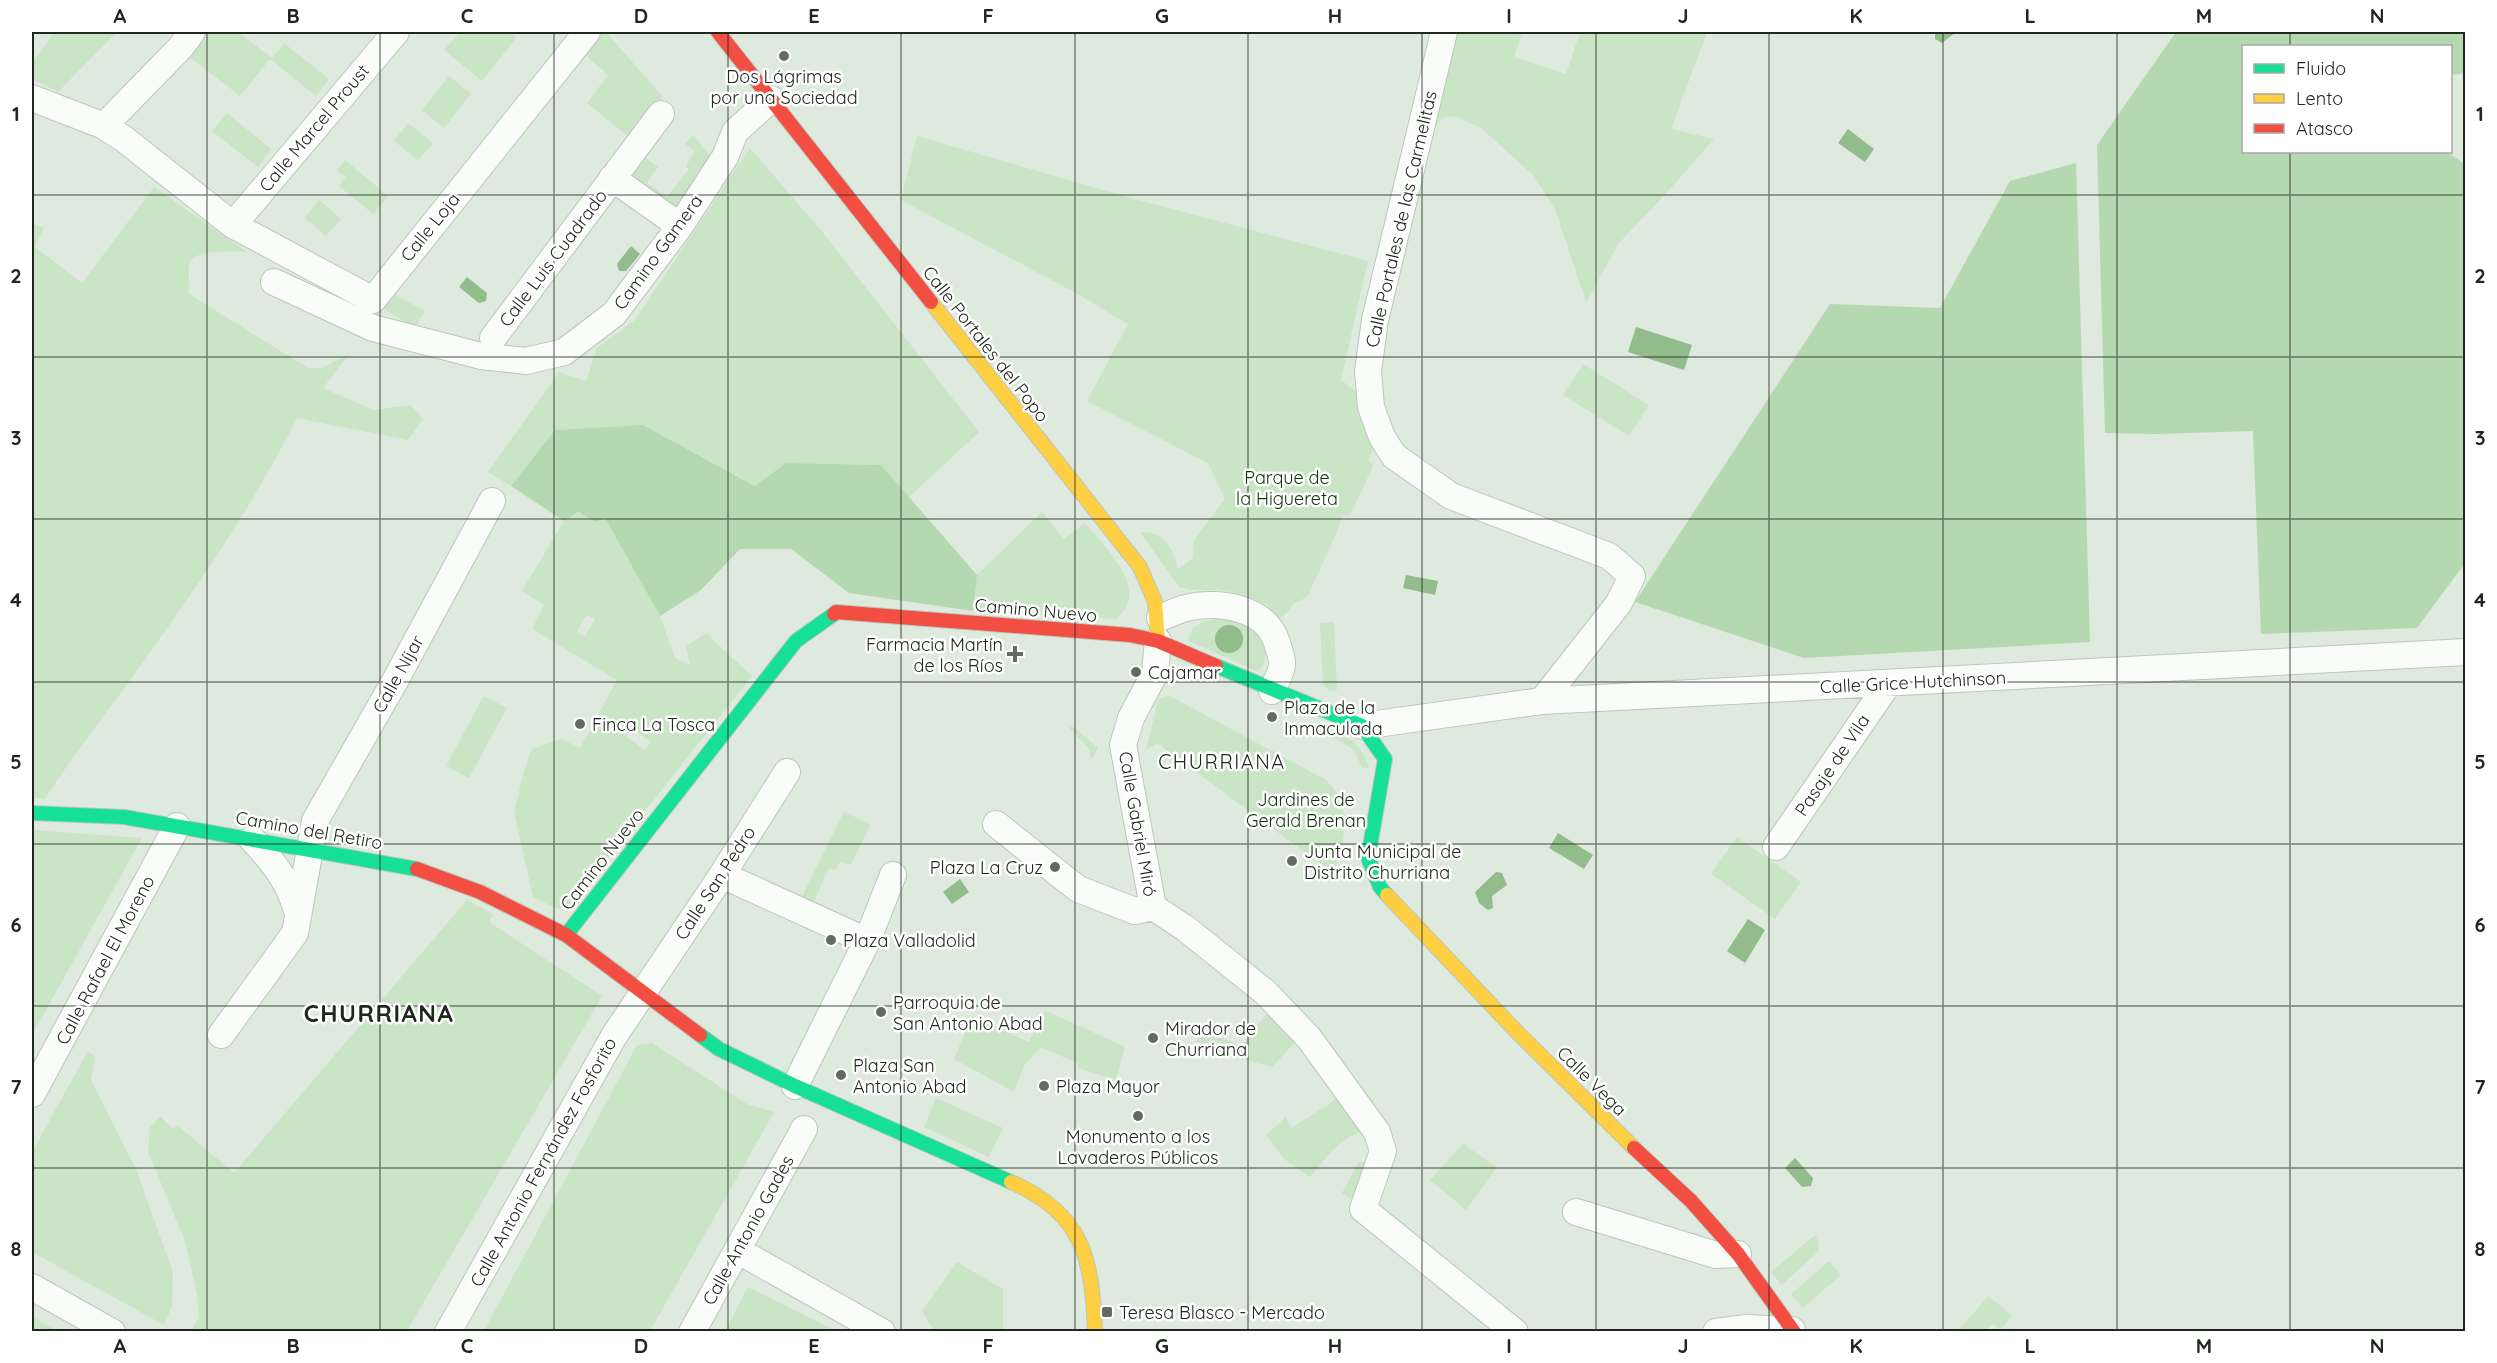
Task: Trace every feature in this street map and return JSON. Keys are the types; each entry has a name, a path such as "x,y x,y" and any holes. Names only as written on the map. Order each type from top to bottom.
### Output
{"street":[{"path":"104,126 181,47 192,32"},
{"name":"Calle Marcel Proust","path":"233,225 396,32"},
{"name":"Calle Loja","path":"233,225 373,300 587,32"},
{"name":"Calle Portales del Popo","path":"718,32 1140,567 1153,591 1159,629"},
{"name":"Calle Portales de las Carmelitas","path":"1444,32 1375,320 1368,371 1371,407 1382,437 1394,456 1451,496 1609,556 1632,576 1619,603 1542,701"},
{"path":"32,98 104,126 124,139 233,225"},
{"name":"Camino Gamera","path":"274,282 373,328 481,356 526,361 564,352 614,314 680,226 725,157 735,132 771,99"},
{"name":"Calle Luis Cuadrado","path":"493,338 661,114"},
{"name":"Calle Luis Cuadrado","path":"612,178 680,226"},
{"name":"Calle Níjar","path":"221,1035 295,933 320,851 315,821 396,679 492,501"},
{"path":"1272,691 1283,664 1278,645 1275,635 1250,613 1232,607 1205,605 1186,608 1159,629 1272,691 1362,726"},
{"name":"Camino Nuevo","path":"1095,1332 1092,1278 1088,1254 1074,1229 1055,1208 1034,1192 795,1086 719,1049 642,994 566,935 796,640 837,612 1130,635 1159,629"},
{"name":"Calle Gabriel Miró","path":"1153,907 1123,745 1131,718 1155,674 1159,629"},
{"name":"Calle Grice Hutchinson","path":"1362,726 1542,701 2466,652"},
{"name":"Pasaje de Vila","path":"1776,847 1888,684"},
{"name":"Calle Vega","path":"1362,726 1385,759 1368,858 1380,887 1516,1031 1609,1125 1691,1201 1738,1254 1791,1331"},
{"name":"Calle San Pedro","path":"642,994 722,875 787,772"},
{"name":"Camino del Retiro","path":"32,813 124,817 411,867 480,892 566,935"},
{"path":"996,824 1078,889 1135,911 1153,907 1185,928 1265,992 1309,1038 1377,1132 1383,1151 1363,1209 1515,1332"},
{"name":"Calle Rafael El Moreno","path":"32,1094 177,826"},
{"path":"252,839 278,868 294,900 299,917"},
{"path":"722,875 867,941"},
{"path":"795,1086 867,941 893,875"},
{"name":"Calle Antonio Fernández Fosforito","path":"448,1332 614,1036 642,994"},
{"name":"Calle Antonio Gades","path":"692,1332 804,1130"},
{"path":"1576,1212 1716,1255 1738,1254"},
{"path":"737,1250 882,1332"},
{"path":"32,1287 112,1332"},
{"path":"1716,1332 1746,1328 1791,1331"}],"green space":[{"path":"54,32 117,32 58,92 32,79 32,64"},
{"path":"200,32 238,32 272,58 284,43 329,79 316,96 270,59 240,96 183,52"},
{"path":"460,32 510,32 517,37 482,81 444,50"},
{"path":"594,32 606,32 663,97 631,139 587,103 608,75 580,50"},
{"path":"1457,32 1522,32 1514,57 1566,74 1580,32 1707,32 1671,129 1714,139 1619,243 1586,302 1555,209 1533,175 1481,128 1455,116 1441,118 1431,134"},
{"path":"449,76 471,94 444,128 422,110"},
{"path":"227,113 271,149 258,167 212,131"},
{"path":"408,123 433,143 418,160 394,141"},
{"path":"693,135 711,157 673,211 624,175 640,154 658,167 647,183 667,197 689,169 686,166 695,151 685,144"},
{"name":"Parque de la Higuereta","path":"917,136 1127,197 1368,261 1341,380 1357,392 1359,410 1374,444 1369,460 1373,466 1350,516 1343,515 1307,597 1293,604 1279,619 1272,615 1268,605 1242,594 1179,587 1140,532 1162,538 1170,548 1178,569 1193,558 1194,540 1225,499 1208,463 1087,401 1128,324 1076,293 901,200"},
{"path":"750,148 824,234 979,432 908,498 880,465 786,463 756,486 643,425 555,430 511,486 488,472 559,372 586,381 597,348 635,320"},
{"path":"345,160 388,196 373,214 339,186 346,177 337,170"},
{"path":"154,187 247,252 214,252 197,256 189,265 189,294 308,368 322,368 349,354 323,388 373,410 411,405 423,419 408,440 297,418 237,524 169,625 45,799 32,798 32,223 44,228 35,247 82,283"},
{"path":"319,200 341,219 326,236 305,218"},
{"path":"388,291 425,311 415,328 380,307"},
{"path":"1583,364 1649,405 1629,436 1563,395"},
{"path":"578,512 596,522 605,518 660,616 675,658 690,665 686,646 706,633 752,676 569,907 558,909 533,897 514,812 525,768 532,749 561,739 580,748 617,680 532,629 544,605 522,591 564,521","holes":["586,615 595,619 585,636 577,632","624,723 651,742 645,750 619,731"]},
{"path":"1042,512 1064,539 1085,523 1122,570 1129,595 1126,608 1116,619 973,611 977,575"},
{"path":"1222,618 1248,628 1261,641 1265,657 1262,667 1256,671 1189,641 1192,630 1196,626 1205,621"},
{"path":"1334,622 1337,690 1329,691 1323,684 1320,623"},
{"name":"Jardines de Gerald Brenan","path":"1168,695 1326,780 1335,790 1344,812 1344,836 1333,873 1157,743 1146,750 1158,700"},
{"path":"484,696 507,708 469,778 446,766"},
{"path":"1066,724 1075,728 1098,748 1091,760 1089,749"},
{"path":"1333,731 1356,744 1364,754 1369,767 1363,769 1353,749 1331,736"},
{"path":"844,811 870,825 851,865 840,862 836,870 829,868 812,906 800,901"},
{"path":"32,830 142,838 32,1035"},
{"path":"1737,837 1801,882 1775,919 1711,874"},
{"path":"467,900 493,914 489,922 602,996 407,1331 191,1331 199,1317 197,1295 185,1241 148,1152 150,1127 160,1116 173,1129 177,1125 234,1173"},
{"path":"1270,1009 1299,1038 1272,1067 1227,1055 1196,1042 1201,1030 1242,1046"},
{"path":"1045,1010 1125,1047 1116,1080 1078,1068 1079,1064 1041,1047 1025,1064 1014,1092 954,1059 972,1016 1029,1042"},
{"path":"652,1043 747,1104 774,1112 650,1331 484,1331 637,1045"},
{"path":"88,1051 95,1057 91,1080 135,1167 173,1272 172,1306 164,1325 32,1252 32,1152"},
{"path":"1338,1096 1365,1131 1341,1143 1310,1177 1284,1159 1266,1135 1286,1117 1291,1128 1328,1105"},
{"path":"936,1098 1003,1128 989,1157 924,1127"},
{"path":"1463,1144 1497,1167 1466,1210 1430,1180"},
{"path":"1372,1160 1356,1202 1342,1193 1358,1163"},
{"path":"1815,1235 1819,1251 1782,1285 1771,1272"},
{"path":"1829,1261 1841,1275 1803,1308 1791,1294"},
{"path":"957,1262 1003,1289 1003,1331 934,1331 922,1311"},
{"path":"748,1287 836,1331 725,1331"},
{"path":"1988,1296 2012,1315 2001,1330 1992,1324 1985,1331 1958,1331"},
{"path":"32,1317 58,1331 32,1331"}],"shaded area":[{"path":"1935,32 1956,32 1942,43 1935,39"},
{"path":"2176,32 2459,32 2465,37 2465,73 2452,75 2452,45 2242,45 2242,153 2448,153 2465,164 2465,563 2417,628 2261,634 2253,431 2105,433 2097,145"},
{"path":"1848,129 1874,149 1865,162 1838,143"},
{"path":"2076,163 2090,642 1804,658 1635,602 1830,304 1940,308 2010,181"},
{"path":"631,246 640,254 626,271 619,271 617,264"},
{"path":"467,277 487,293 486,301 479,303 459,287"},
{"path":"1636,327 1692,345 1684,370 1628,352"},
{"path":"643,425 755,486 786,463 881,465 977,575 973,611 849,593 791,549 740,549 701,590 660,616 605,518 596,522 578,512 564,521 511,486 555,430"},
{"path":"1406,575 1438,581 1435,595 1403,588"},
{"path":"1229,625 1239,629 1243,639 1239,649 1229,653 1219,649 1215,639 1219,629"},
{"path":"1558,833 1593,855 1584,869 1549,848"},
{"path":"1496,872 1502,873 1507,885 1492,896 1493,908 1488,910 1479,903 1475,892"},
{"path":"960,879 969,892 952,904 943,892"},
{"path":"1748,919 1765,930 1745,963 1727,951"},
{"path":"1795,1158 1813,1178 1811,1186 1802,1187 1785,1168"}],"traffic: fast":[{"path":"566,935 796,641 834,614"},
{"path":"1216,666 1362,726 1385,759 1368,858 1380,887 1387,895"},
{"path":"32,813 124,817 417,869"},
{"path":"700,1035 719,1049 795,1086 1011,1182"}],"traffic: slow":[{"path":"931,302 1140,567 1155,602 1158,641"},
{"path":"1387,895 1516,1031 1634,1148"},
{"path":"1011,1182 1035,1195 1069,1224 1086,1261 1091,1282 1095,1332"}],"traffic: jam":[{"path":"718,32 931,302"},
{"path":"834,614 836,612 1130,635 1158,641 1216,666"},
{"path":"417,869 480,892 566,935 700,1035"},
{"path":"1634,1148 1691,1201 1738,1254 1794,1332"}],"place":[{"name":"Dos Lágrimas por una Sociedad","path":"784,56"},
{"name":"Farmacia Martín de los Ríos","path":"1015,654"},
{"name":"Cajamar","path":"1136,672"},
{"name":"Plaza de la Inmaculada","path":"1272,717"},
{"name":"Finca La Tosca","path":"580,724"},
{"name":"Junta Municipal de Distrito Churriana","path":"1292,861"},
{"name":"Plaza La Cruz","path":"1055,867"},
{"name":"Plaza Valladolid","path":"831,940"},
{"name":"Parroquia de San Antonio Abad","path":"881,1012"},
{"name":"Mirador de Churriana","path":"1153,1038"},
{"name":"Plaza San Antonio Abad","path":"841,1075"},
{"name":"Plaza Mayor","path":"1044,1086"},
{"name":"Monumento a los Lavaderos Públicos","path":"1138,1116"},
{"name":"Teresa Blasco - Mercado","path":"1107,1312"}],"district":[{"name":"CHURRIANA","path":"1222,761"},
{"name":"CHURRIANA","path":"379,1013"}]}
